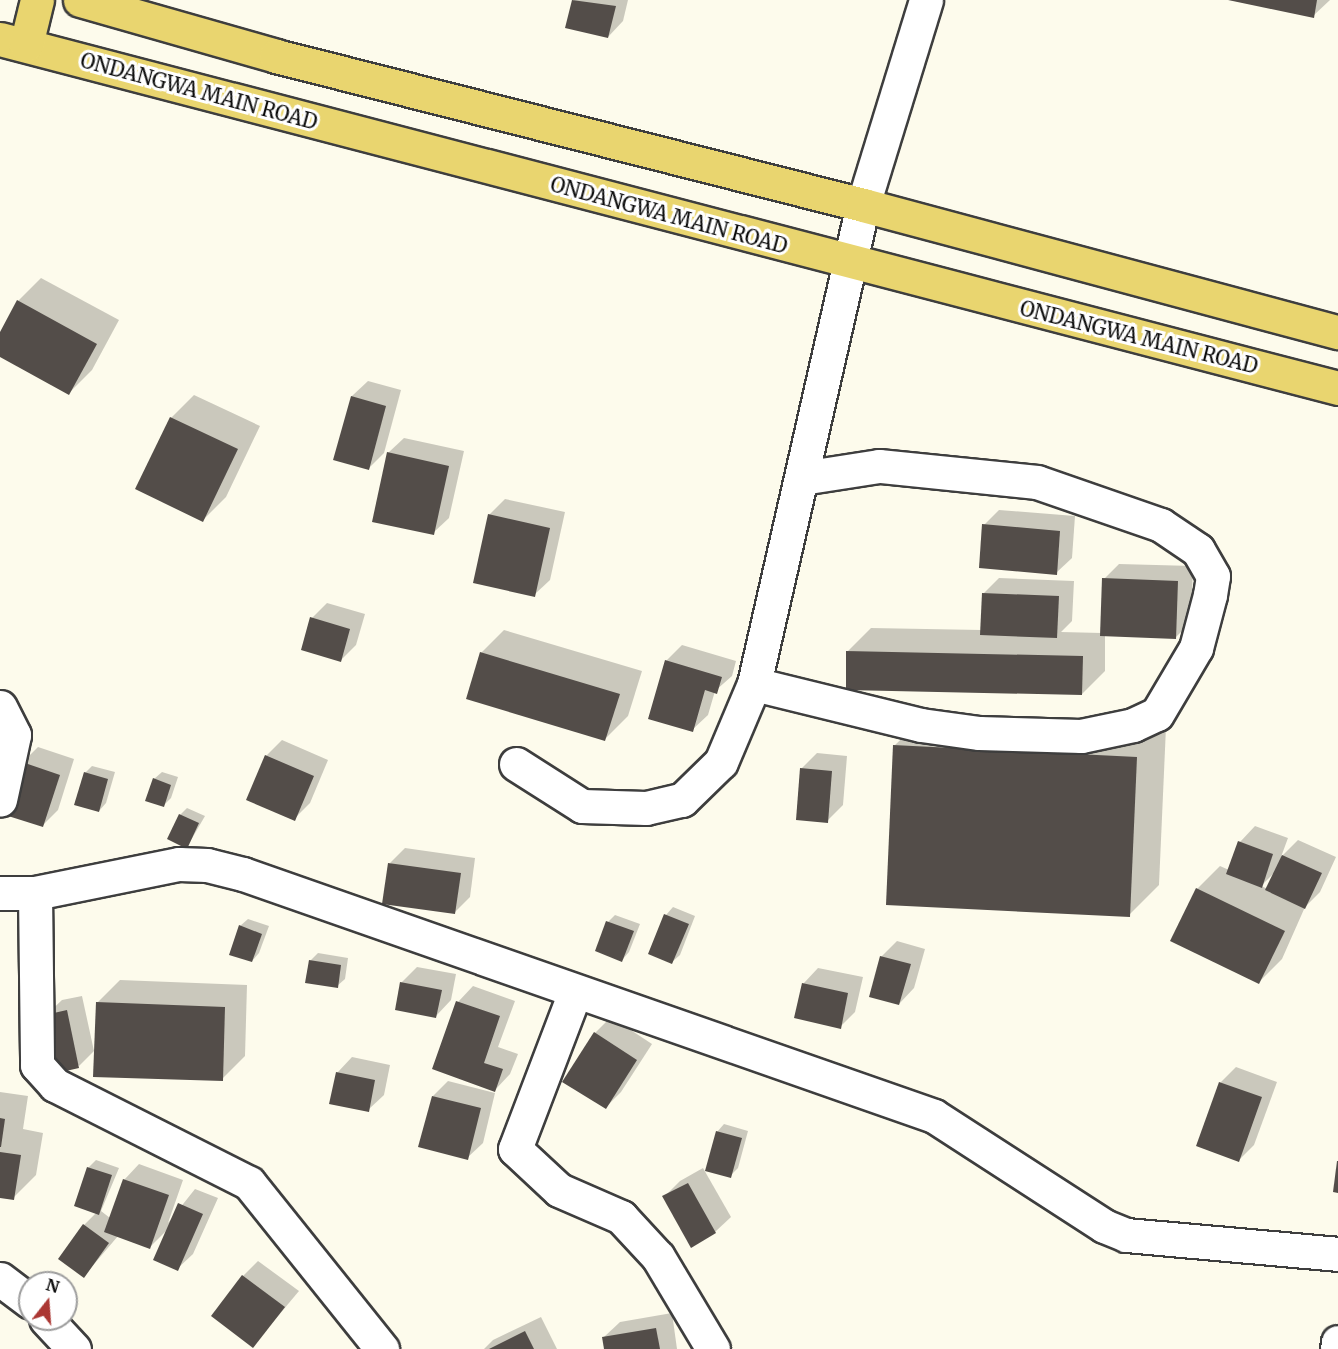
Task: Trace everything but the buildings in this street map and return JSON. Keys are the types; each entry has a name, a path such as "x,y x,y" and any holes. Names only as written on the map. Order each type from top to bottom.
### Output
{"main road":[{"path":"13,42 37,0"},
{"path":"80,0 276,56 863,205 1338,332"},
{"name":"ONDANGWA MAIN ROAD","path":"13,42 852,263 1338,388"}],"street":[{"path":"516,764 582,806 646,808 682,800 721,762 754,684 852,263 863,205 926,0"},
{"path":"754,684 921,725 979,733 1081,735 1133,725 1157,714 1196,648 1210,595 1213,576 1198,550 1161,525 1037,482 879,466 802,478"},
{"path":"0,707 14,735 0,800"},
{"path":"0,892 35,893 178,864 207,865 243,874 574,992 934,1116 1104,1226 1126,1235 1338,1254"},
{"path":"35,893 37,1065 55,1085 249,1183 370,1345"},
{"path":"574,992 515,1149 559,1190 621,1217 658,1257 713,1349"},
{"path":"0,1279 18,1293"},
{"path":"57,1331 74,1349"},
{"path":"1337,1349 1338,1342"}]}
